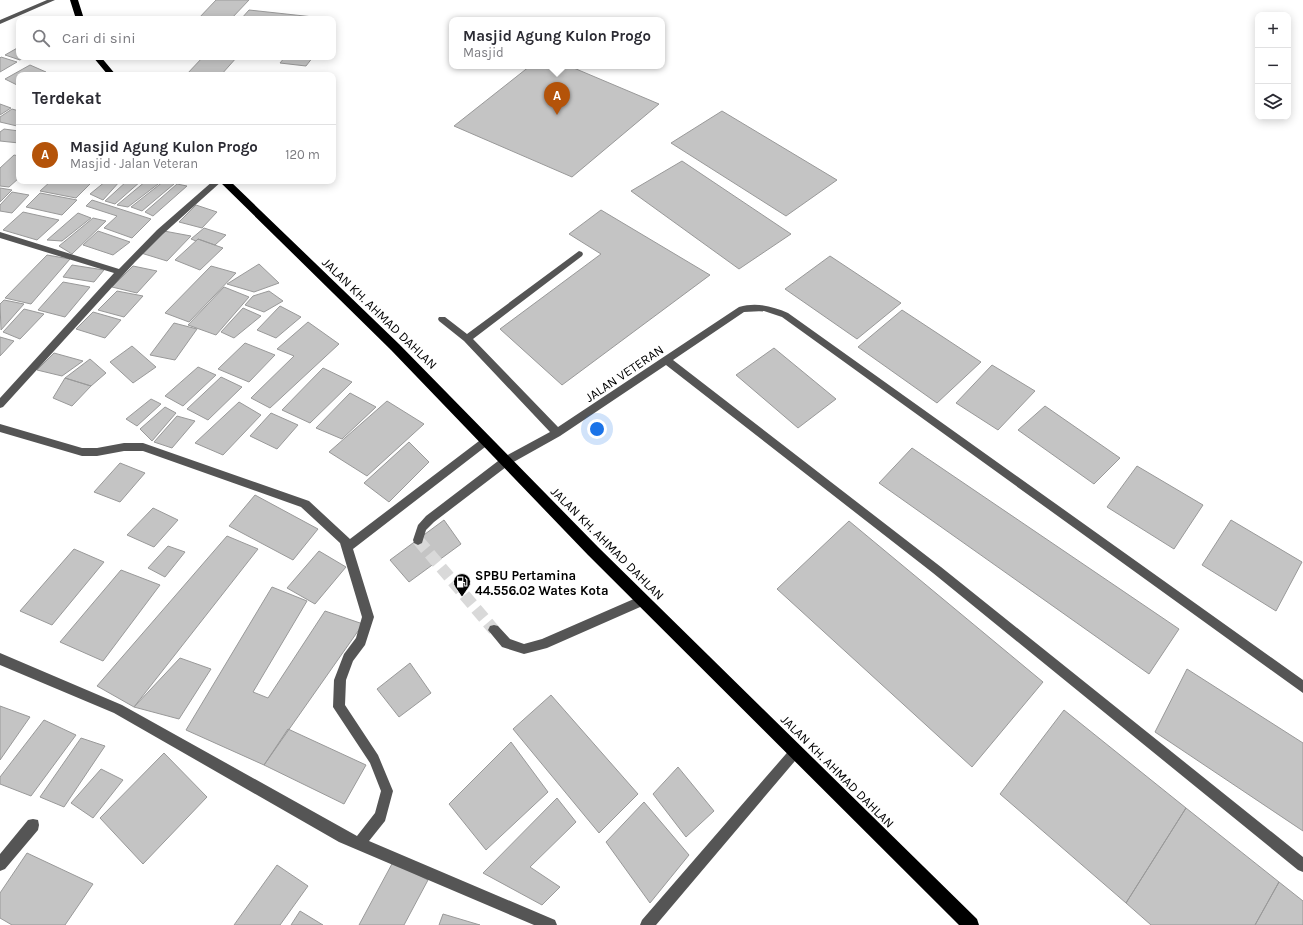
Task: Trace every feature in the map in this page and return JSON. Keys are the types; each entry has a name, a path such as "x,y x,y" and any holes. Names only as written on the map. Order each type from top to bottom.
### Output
{"highway":[{"path":"74,0 79,16"},
{"path":"100,60 110,72"},
{"name":"JALAN KH. AHMAD DAHLAN","path":"227,184 395,347 643,600 971,925"}],"street":[{"path":"0,22 52,0"},
{"path":"0,404 120,272 181,212 214,184"},
{"path":"0,235 120,272"},
{"path":"467,339 579,254"},
{"name":"JALAN VETERAN","path":"418,540 422,528 430,519 506,461 557,434 742,309 755,306 770,308 785,315 1303,687"},
{"path":"442,319 467,339 557,434"},
{"path":"666,360 936,570 1303,865"},
{"path":"0,428 82,452 97,452 124,446 143,447 305,504 345,540 368,617 361,641 348,658 340,680 339,707 374,759 387,791 380,816 360,843"},
{"path":"347,547 486,441"},
{"path":"494,630 506,643 524,649 543,644 643,600"},
{"path":"0,659 118,709 344,837 550,925"},
{"path":"647,925 796,751"},
{"path":"0,864 33,825"}],"building":[{"path":"216,0 249,0 234,16 201,16"},
{"path":"249,10 304,16 244,16"},
{"path":"16,49 16,59 5,55"},
{"path":"1,57 17,62 0,72"},
{"path":"200,60 234,60 224,72 189,72"},
{"path":"282,60 311,60 306,66 280,63"},
{"path":"30,65 46,72 18,72"},
{"path":"526,69 576,69 659,104 572,177 454,126"},
{"path":"16,73 16,84 5,79"},
{"path":"0,104 11,108 0,115"},
{"path":"12,109 16,110 16,126 0,122 0,117"},
{"path":"722,111 837,180 786,216 671,143"},
{"path":"4,129 16,131 16,143 0,141 0,132"},
{"path":"14,155 16,155 16,181 9,187 0,186 0,168"},
{"path":"682,161 791,234 739,269 631,191"},
{"path":"48,184 90,184 76,198 40,191"},
{"path":"102,184 117,184 103,200 90,194"},
{"path":"124,184 138,184 115,204 105,201"},
{"path":"142,184 158,184 128,207 117,205"},
{"path":"160,184 174,184 142,211 131,207"},
{"path":"177,184 187,186 153,216 145,212"},
{"path":"0,188 12,190 0,202"},
{"path":"12,192 29,195 12,213 0,211 0,205"},
{"path":"40,193 77,200 62,215 26,207"},
{"path":"92,200 151,219 132,238 104,228 117,216 86,206"},
{"path":"196,205 217,212 202,228 179,222"},
{"path":"601,210 710,275 562,385 500,329 601,254 569,234"},
{"path":"23,212 59,220 37,240 3,230"},
{"path":"78,213 91,218 62,241 47,240"},
{"path":"93,218 106,221 72,254 59,246"},
{"path":"204,228 226,235 215,245 198,239 196,241 191,239"},
{"path":"98,231 130,242 113,255 83,245"},
{"path":"164,231 191,236 167,261 141,253"},
{"path":"198,239 223,248 200,270 175,260"},
{"path":"47,255 70,259 31,304 5,298"},
{"path":"830,256 901,303 857,339 785,289"},
{"path":"259,264 279,283 254,292 227,284"},
{"path":"72,265 104,270 94,282 63,277"},
{"path":"133,266 157,271 137,293 112,287"},
{"path":"211,266 236,273 189,322 165,313"},
{"path":"63,282 90,287 65,317 38,310"},
{"path":"224,287 249,297 216,335 188,325"},
{"path":"117,291 143,296 124,317 98,310"},
{"path":"269,291 283,301 264,312 245,305 253,296"},
{"path":"4,300 24,304 1,330 0,304"},
{"path":"280,306 301,317 276,338 257,330"},
{"path":"243,308 261,316 234,338 221,332"},
{"path":"24,309 44,314 20,339 3,332"},
{"path":"902,310 981,362 937,403 858,347"},
{"path":"93,312 121,320 105,338 76,329"},
{"path":"308,322 339,344 270,408 251,398 294,356 277,349"},
{"path":"174,323 197,329 175,360 150,355"},
{"path":"0,337 14,341 0,356"},
{"path":"245,343 275,355 249,382 218,369"},
{"path":"132,346 156,367 133,383 110,362"},
{"path":"774,348 836,399 798,428 736,375"},
{"path":"54,353 83,361 62,376 37,370"},
{"path":"90,359 106,373 91,386 65,378"},
{"path":"992,365 1035,391 998,430 956,403"},
{"path":"198,367 216,375 183,406 165,396"},
{"path":"323,368 352,382 310,423 282,410"},
{"path":"221,377 242,387 208,420 187,409"},
{"path":"65,378 91,386 72,406 53,398"},
{"path":"350,393 376,407 342,439 316,428"},
{"path":"151,399 161,404 137,426 126,419"},
{"path":"387,401 424,424 367,476 329,452"},
{"path":"239,402 261,415 223,455 195,443"},
{"path":"1045,406 1120,458 1094,484 1018,430"},
{"path":"165,407 176,413 152,441 140,429"},
{"path":"271,413 298,425 277,449 250,436"},
{"path":"177,416 195,421 172,448 154,442"},
{"path":"409,442 429,462 389,502 364,483"},
{"path":"912,448 1179,629 1149,674 879,483"},
{"path":"120,463 145,473 120,502 94,492"},
{"path":"1137,466 1203,505 1174,549 1107,507"},
{"path":"255,495 318,529 293,560 229,526"},
{"path":"153,508 178,520 154,547 127,535"},
{"path":"444,520 461,544 409,582 390,560"},
{"path":"1231,520 1302,562 1276,611 1202,565"},
{"path":"849,521 1043,682 972,767 777,589"},
{"path":"227,536 258,549 134,707 97,686"},
{"path":"168,546 185,552 165,577 148,568"},
{"path":"74,549 104,562 52,625 20,611"},
{"path":"319,551 346,567 315,604 287,588"},
{"path":"121,570 160,585 103,661 60,642"},
{"path":"272,587 307,601 253,692 268,698 325,611 363,624 264,765 186,730"},
{"path":"180,658 211,669 179,719 134,707"},
{"path":"410,663 431,693 399,717 377,689"},
{"path":"1187,669 1303,743 1303,831 1155,732"},
{"path":"551,695 638,794 599,833 513,729"},
{"path":"0,706 30,717 0,760"},
{"path":"1064,710 1186,808 1126,903 1000,794"},
{"path":"44,720 76,735 31,796 0,784 0,777"},
{"path":"288,729 366,765 344,804 264,765"},
{"path":"81,738 105,746 64,807 40,797"},
{"path":"511,742 548,792 486,850 449,804"},
{"path":"164,753 207,797 143,864 100,818"},
{"path":"678,767 714,811 686,837 653,794"},
{"path":"101,769 123,780 93,818 71,803"},
{"path":"557,798 576,822 530,867 560,887 542,905 483,873"},
{"path":"644,802 689,855 650,903 606,842"},
{"path":"1186,808 1279,882 1255,925 1151,925 1126,903"},
{"path":"27,853 93,884 65,925 12,925 0,918 0,893"},
{"path":"393,862 428,880 404,925 359,925"},
{"path":"277,865 308,886 280,925 234,925"},
{"path":"1279,882 1303,901 1303,925 1255,925"},
{"path":"300,911 323,925 291,925"},
{"path":"443,914 480,925 439,925"}],"tunnel":[{"path":"418,540 494,630"}],"place":[{"name":"Masjid Agung Kulon Progo","path":"557,115"},
{"name":"SPBU Pertamina 44.556.02 Wates Kota","path":"462,597"}]}
